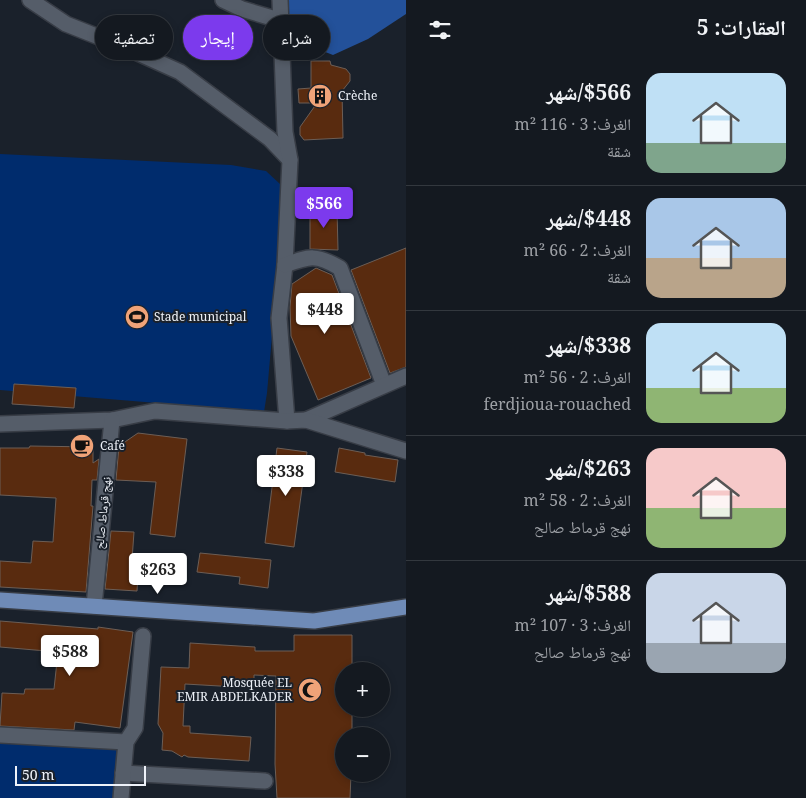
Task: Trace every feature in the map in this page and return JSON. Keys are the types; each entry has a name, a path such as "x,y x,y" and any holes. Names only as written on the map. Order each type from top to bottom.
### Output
{"main road":[{"path":"0,600 314,621 406,607"}],"street":[{"path":"30,0 66,24 180,72 270,139 290,160"},
{"path":"223,0 242,9 263,15"},
{"path":"280,0 281,15"},
{"path":"283,60 285,132 290,160 285,266 280,318 287,421"},
{"path":"285,266 306,258 324,258 340,268 384,385"},
{"path":"306,420 406,376"},
{"path":"0,424 112,420 155,412 287,421 306,420 406,451"},
{"name":"نهج قرماط صالح","path":"94,606 112,420"},
{"path":"122,798 126,742 135,728 143,636"},
{"path":"0,735 126,742"},
{"path":"124,773 265,781"}],"shaded area":[{"path":"281,0 406,0 406,14 368,39 333,55 330,54 330,15 280,14"},
{"name":"Stade municipal","path":"0,154 231,165 266,171 280,184 280,245 264,412 0,390"},
{"path":"0,743 117,748 115,798 0,798"}],"building":[{"name":"Crèche","path":"311,61 330,61 331,65 346,69 350,74 350,81 342,91 343,138 304,140 300,135 300,127 317,103 299,103 298,89 311,88"},
{"path":"310,209 337,209 338,250 310,249"},
{"path":"406,248 406,367 390,373 351,270"},
{"path":"316,268 332,275 371,378 318,400 291,336 290,307 292,284"},
{"path":"14,384 76,388 74,408 12,404"},
{"path":"138,433 187,439 175,537 150,534 156,482 116,480 119,446"},
{"path":"30,446 93,447 93,463 99,459 97,480 92,480 91,506 93,506 86,592 0,587 0,561 31,563 33,541 53,542 56,498 0,495 0,448 29,448"},
{"path":"277,448 307,452 294,547 265,543"},
{"path":"339,448 365,453 365,455 398,460 395,482 335,472"},
{"path":"111,531 134,532 132,560 139,560 137,591 105,589"},
{"path":"200,553 271,560 268,588 239,584 240,577 197,572"},
{"path":"0,621 98,629 98,627 133,632 120,728 75,722 74,730 0,726 2,693 24,694 25,689 54,689 58,652 0,647"},
{"path":"294,635 352,635 352,662 335,662 335,717 352,717 352,727 335,727 335,782 351,782 350,798 277,798 275,764 276,676 254,675 254,688 185,684 183,726 190,726 190,733 251,737 249,761 188,757 184,755 182,757 172,751 162,750 163,733 158,724 161,667 189,668 190,643 255,647 255,651 294,651"}],"place":[{"name":"Crèche","path":"320,96"},
{"name":"Stade municipal","path":"137,317"},
{"name":"Café","path":"82,446"},
{"name":"Mosquée EL EMIR ABDELKADER","path":"310,690"}]}
